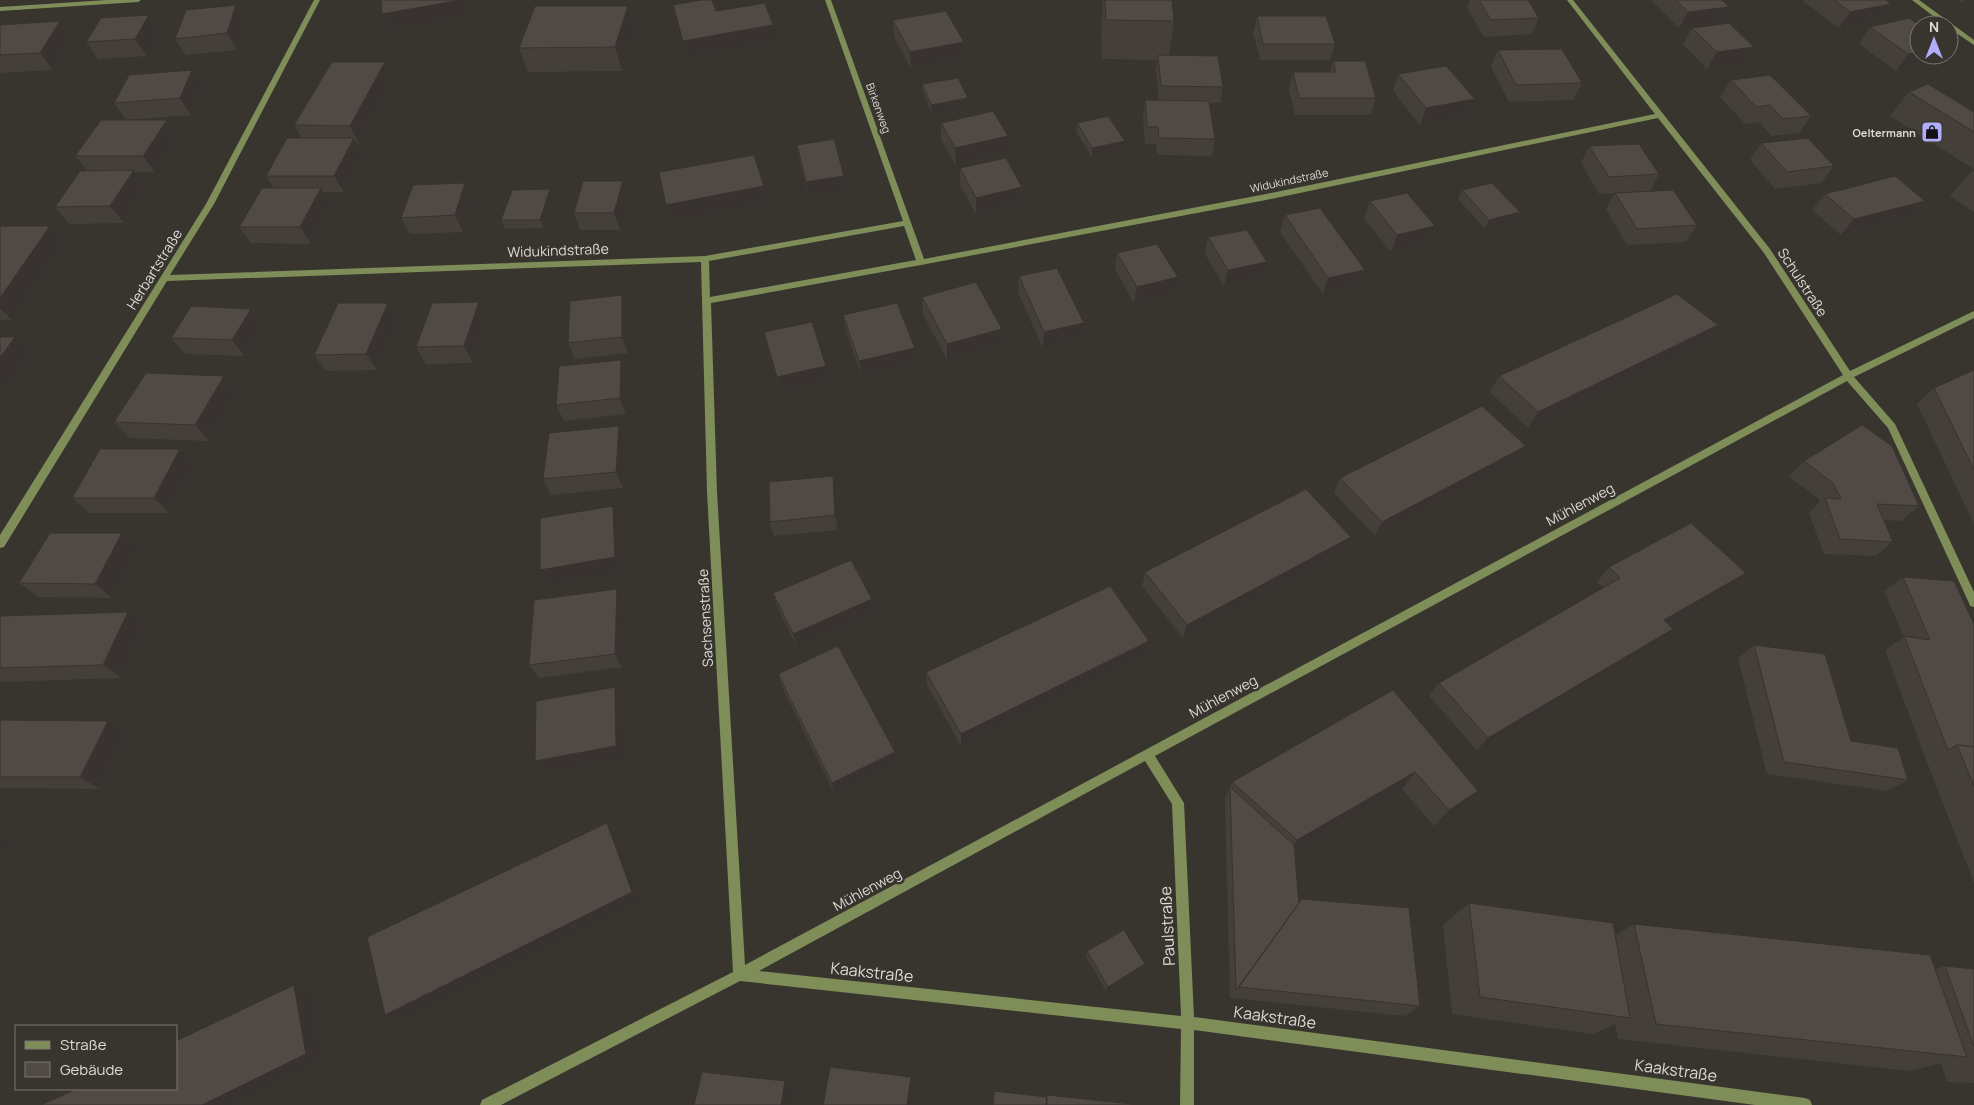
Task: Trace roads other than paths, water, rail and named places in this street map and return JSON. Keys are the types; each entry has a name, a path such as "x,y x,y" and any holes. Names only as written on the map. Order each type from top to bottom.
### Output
{"street":[{"path":"0,10 138,0"},
{"name":"Herbartstraße","path":"0,544 210,204 316,0"},
{"name":"Birkenweg","path":"828,0 908,223"},
{"name":"Schulstraße","path":"1570,0 1767,251 1848,376 1892,426 1974,603"},
{"path":"1915,0 1974,43"},
{"name":"Widukindstraße","path":"708,300 1035,242 1276,195 1660,115"},
{"path":"908,223 922,262"},
{"name":"Widukindstraße","path":"165,278 705,259 908,223"},
{"name":"Sachsenstraße","path":"705,259 708,300 712,492 739,975"},
{"name":"Mühlenweg","path":"487,1105 739,975 1848,376 1974,314"},
{"path":"1962,577 1974,580"},
{"name":"Paulstraße","path":"1146,754 1178,803 1188,1023 1187,1105"},
{"name":"Kaakstraße","path":"739,975 1188,1023 1804,1105"}],"place":[{"name":"Oeltermann","path":"1932,132"}]}
